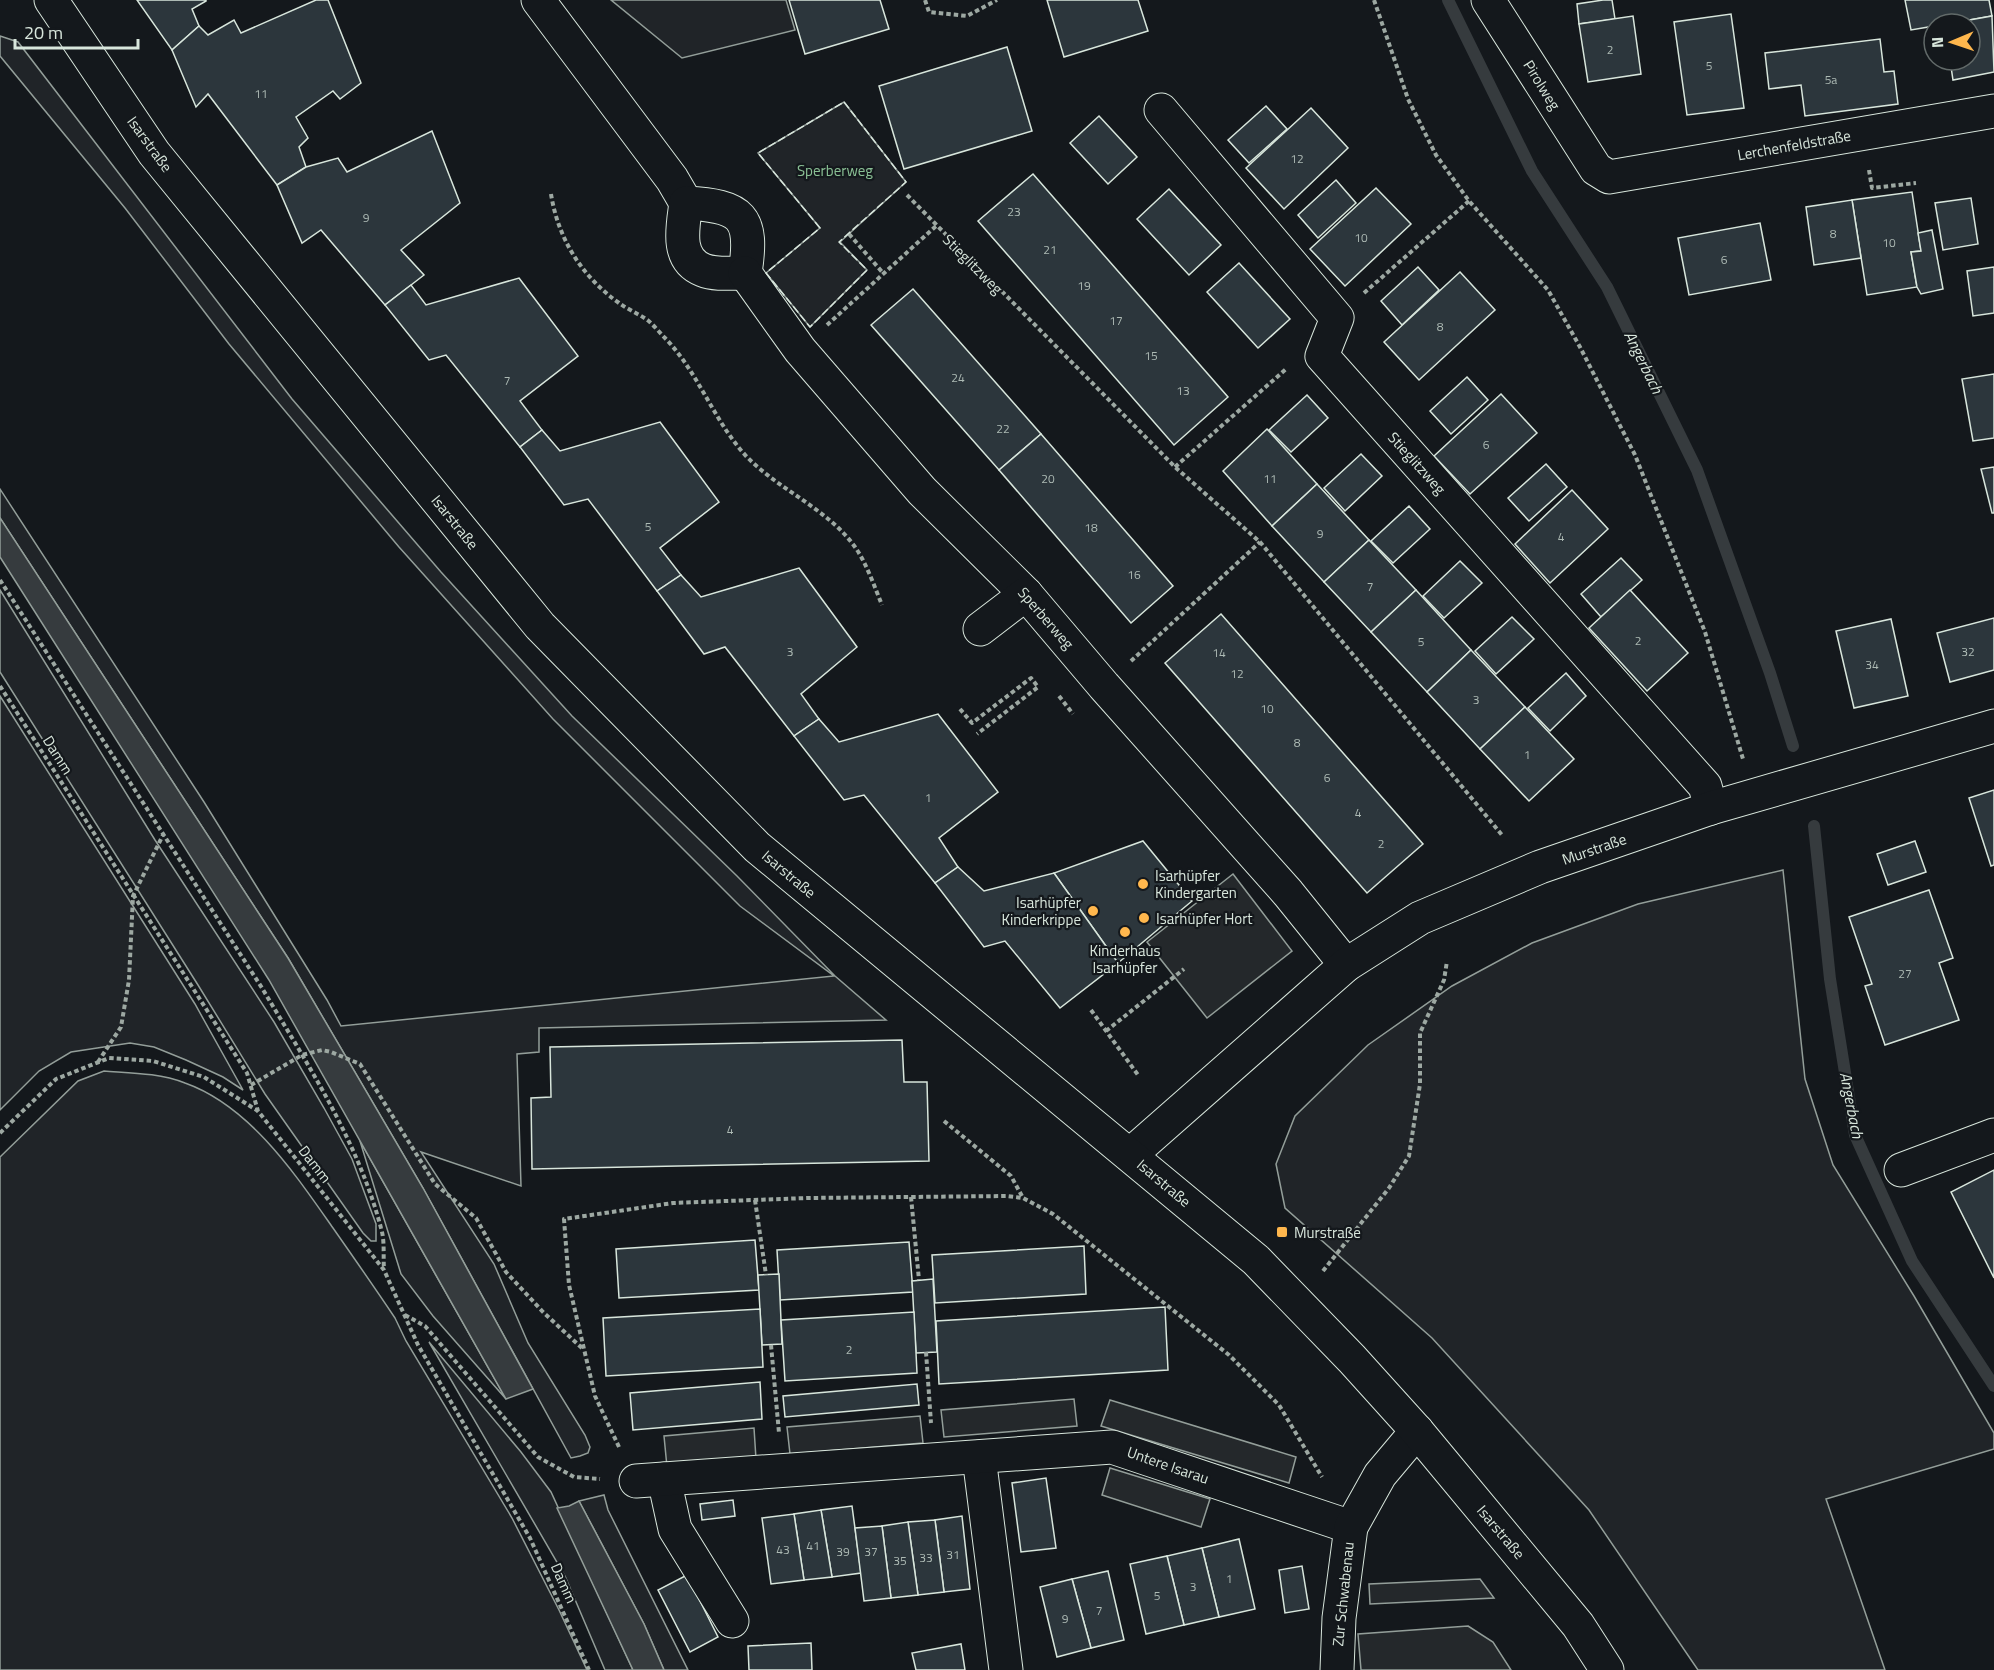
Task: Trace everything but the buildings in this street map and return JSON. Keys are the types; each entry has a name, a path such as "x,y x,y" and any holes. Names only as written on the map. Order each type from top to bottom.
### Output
{"street":[{"name":"Isarstraße","path":"51,0 154,153 540,626 757,847 1256,1260 1352,1359 1417,1431 1578,1625 1607,1670"},
{"path":"538,0 672,179 686,203 682,238 685,252 692,262 702,270 716,273 745,273 749,239 746,226 739,215 728,208 686,203"},
{"name":"Pirolweg","path":"1488,0 1596,169"},
{"path":"1161,110 1337,318 1322,356"},
{"name":"Lerchenfeldstraße","path":"1596,169 1609,177 1994,111"},
{"name":"Sperberweg","path":"745,273 800,350 922,491 1026,594 1104,686 1288,893 1346,965"},
{"name":"Stieglitzweg","path":"1322,356 1705,786 1711,808"},
{"path":"980,629 1026,594"},
{"name":"Murstraße","path":"1130,1155 1346,965 1420,918 1540,867 1711,808 1994,726"},
{"path":"1900,1170 1994,1136"},
{"name":"Zur Schwabenau","path":"1337,1670 1340,1608 1351,1527 1380,1475 1417,1431"},
{"name":"Untere Isarau","path":"650,1480 1112,1447 1351,1527"},
{"path":"980,1457 1006,1670"},
{"path":"650,1480 675,1529 732,1621"}],"path":[{"path":"925,0 929,12 967,16 997,0"},
{"path":"1374,0 1408,99 1436,155 1469,201 1548,290 1635,455 1705,632 1746,768"},
{"path":"1869,169 1872,188 1916,183"},
{"path":"551,194 555,216 564,240 580,266 618,302 646,319 682,357 717,416 747,457 812,506 856,548 882,605"},
{"name":"Stieglitzweg","path":"907,195 1175,467 1260,542 1502,835"},
{"path":"1337,318 1469,201"},
{"path":"800,350 936,226"},
{"path":"849,234 883,273"},
{"path":"1175,467 1297,360 1322,356"},
{"path":"1104,686 1260,542"},
{"path":"0,580 302,1055 354,1149 382,1230 384,1270"},
{"path":"960,709 972,723 1031,678 1038,687 977,734"},
{"name":"Damm","path":"0,686 247,1073 258,1111 384,1270 418,1346 530,1538 589,1670"},
{"path":"97,1062 121,1027 129,980 133,896 163,835"},
{"path":"1323,1271 1389,1188 1409,1156 1420,1084 1420,1033 1444,980 1447,961"},
{"path":"1106,1031 1184,969"},
{"path":"1091,1010 1138,1075"},
{"path":"250,1085 302,1055 322,1050 360,1064 435,1184 476,1218 506,1272 543,1312 584,1350"},
{"path":"0,1133 56,1079 109,1058 153,1061 204,1077 258,1111"},
{"path":"944,1121 1011,1176 1023,1198"},
{"path":"650,1480 595,1396 569,1285 564,1219 673,1203 1008,1196 1023,1198 1053,1214 1230,1355 1279,1405 1323,1479"},
{"path":"911,1197 919,1280"},
{"path":"755,1200 766,1275"},
{"path":"405,1315 424,1326 538,1456 574,1477 650,1480"},
{"path":"771,1345 783,1471"},
{"path":"926,1352 934,1460"}],"green space":[{"path":"611,0 786,0 795,30 682,58"},
{"path":"0,36 18,42 292,399 441,572 572,716 737,876 835,976 886,1020 539,1028 539,1052 517,1054 521,1186 421,1152 494,1264 528,1343 585,1435 590,1447 588,1453 571,1458 423,1188 288,958 0,518 0,489 204,802 341,1026 834,976 740,906 553,719 399,547 229,344 125,208 0,56"},
{"name":"Sperberweg","path":"844,102 906,182 840,242 867,270 810,327 766,273 820,228 758,153"},
{"path":"0,590 155,840 274,1022 324,1108 352,1159 376,1224 376,1241 371,1241 363,1233 265,1094 0,672"},
{"path":"0,696 195,1004 243,1090 223,1077 186,1060 154,1047 130,1043 71,1052 39,1071 0,1110"},
{"path":"1783,870 1805,1079 1833,1165 1914,1296 1994,1433 1994,1449 1826,1499 1885,1670 1698,1670 1589,1510 1432,1338 1285,1208 1276,1164 1295,1116 1368,1045 1452,986 1532,943 1638,904"},
{"path":"104,1071 165,1077 208,1094 230,1108 250,1125 287,1164 395,1318 406,1341 512,1518 587,1670 0,1670 0,1157 78,1081"},
{"path":"360,1141 506,1399 433,1316 401,1274"},
{"path":"429,1342 521,1452 551,1492 633,1670 605,1670 565,1576"},
{"path":"604,1495 608,1510 688,1670 664,1670 644,1624 579,1501"}],"shaded area":[{"path":"0,518 288,958 423,1188 533,1389 506,1399 269,980 0,557"},
{"path":"1233,874 1292,951 1207,1018 1147,942"},
{"path":"1074,1399 1077,1426 944,1437 941,1410"},
{"path":"1110,1400 1296,1457 1289,1483 1101,1426"},
{"path":"920,1416 923,1443 790,1454 787,1427"},
{"path":"754,1428 756,1459 667,1467 664,1436"},
{"path":"1110,1468 1210,1499 1201,1527 1102,1495"},
{"path":"579,1501 644,1624 664,1670 633,1670 557,1508"},
{"path":"1480,1579 1494,1598 1370,1604 1369,1584"},
{"path":"1468,1626 1493,1642 1511,1670 1361,1670 1358,1634"}],"waterway":[{"name":"Angerbach","path":"1448,0 1532,171 1607,287 1697,470 1770,673 1793,746"},
{"name":"Angerbach","path":"1814,826 1830,979 1855,1135 1912,1261 1994,1386"}],"fence":[{"path":"844,102 906,182 839,242 867,270 810,327 766,273 820,228 758,153 844,102"}],"place":[{"name":"Isarhüpfer Kindergarten","path":"1143,884"},
{"name":"Isarhüpfer Kinderkrippe","path":"1093,911"},
{"name":"Isarhüpfer Hort","path":"1144,918"},
{"name":"Kinderhaus Isarhüpfer","path":"1125,932"},
{"name":"Murstraße","path":"1282,1232"}]}
